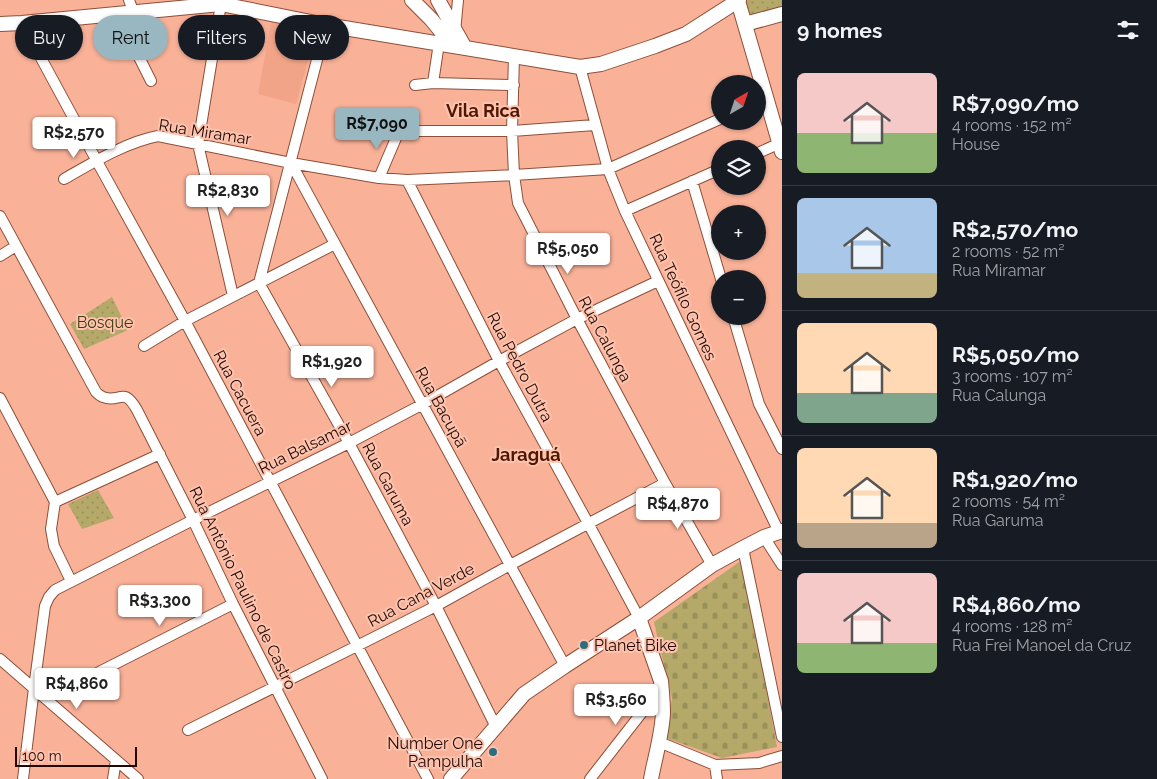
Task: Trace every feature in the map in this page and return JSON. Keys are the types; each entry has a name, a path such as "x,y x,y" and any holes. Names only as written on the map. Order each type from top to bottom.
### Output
{"street":[{"path":"412,0 459,47"},
{"path":"438,0 455,32 459,47"},
{"path":"455,32 458,0"},
{"path":"349,29 580,67 600,64 686,34 738,0 756,75"},
{"path":"222,2 198,144 233,296"},
{"path":"83,16 117,13 131,6 222,2 281,15"},
{"path":"117,13 150,81"},
{"path":"745,24 782,14"},
{"path":"0,24 15,23"},
{"path":"433,83 439,43"},
{"name":"Rua Calunga","path":"514,55 512,131 514,176 518,203 576,319 712,565"},
{"name":"Rua Cacuera","path":"43,60 185,321 428,779"},
{"path":"259,283 317,60"},
{"name":"Rua Teófilo Gomes","path":"580,67 608,169 625,211 780,532"},
{"path":"414,85 433,83 514,85"},
{"path":"766,110 781,148 766,151"},
{"name":"Rua Miramar","path":"64,180 97,161 144,139 158,136 291,163 379,178 407,180 514,176 608,169 711,123"},
{"path":"379,178 399,131 512,131 595,125"},
{"name":"Rua Bacupã","path":"291,163 565,666"},
{"path":"625,211 711,173"},
{"name":"Rua Pedro Dutra","path":"407,180 498,361 639,618"},
{"path":"692,181 718,270"},
{"path":"0,216 16,246 0,256"},
{"path":"144,346 185,321 335,244"},
{"name":"Rua Antônio Paulino de Castro","path":"16,246 96,392 103,397 128,397 133,402 322,779"},
{"name":"Rua Balsamar","path":"23,779 45,606 49,596 56,590 349,443 576,319 658,281"},
{"name":"Rua Garuma","path":"259,283 349,443 436,606 496,727"},
{"path":"735,325 759,404 782,449"},
{"path":"1,405 55,502 51,529 54,546 71,581"},
{"path":"55,502 160,454"},
{"name":"Rua Cana Verde","path":"188,730 436,606 665,482"},
{"path":"451,779 524,694 639,618 712,565 764,537 780,532"},
{"path":"764,537 782,565"},
{"path":"742,548 782,737"},
{"path":"99,672 233,604"},
{"path":"639,618 661,681 663,713 659,742 650,779"},
{"path":"0,659 138,779"},
{"path":"590,779 661,688"},
{"path":"659,742 715,766 759,763 782,756"},
{"path":"113,779 116,760"},
{"path":"715,766 717,779"}],"shaded area":[{"path":"272,17 275,18 275,60 308,60 296,104 258,94"}],"green space":[{"path":"748,0 782,0 782,8 750,18 744,2"},
{"name":"Bosque","path":"112,297 128,330 84,349 70,324"},
{"path":"98,490 114,518 82,529 68,504"},
{"path":"742,560 777,747 722,758 663,737 672,699 654,622"}],"place":[{"name":"Planet Bike","path":"584,645"},
{"name":"Number One Pampulha","path":"493,752"}],"district":[{"name":"Vila Rica","path":"483,110"},
{"name":"Jaraguá","path":"526,454"}]}
